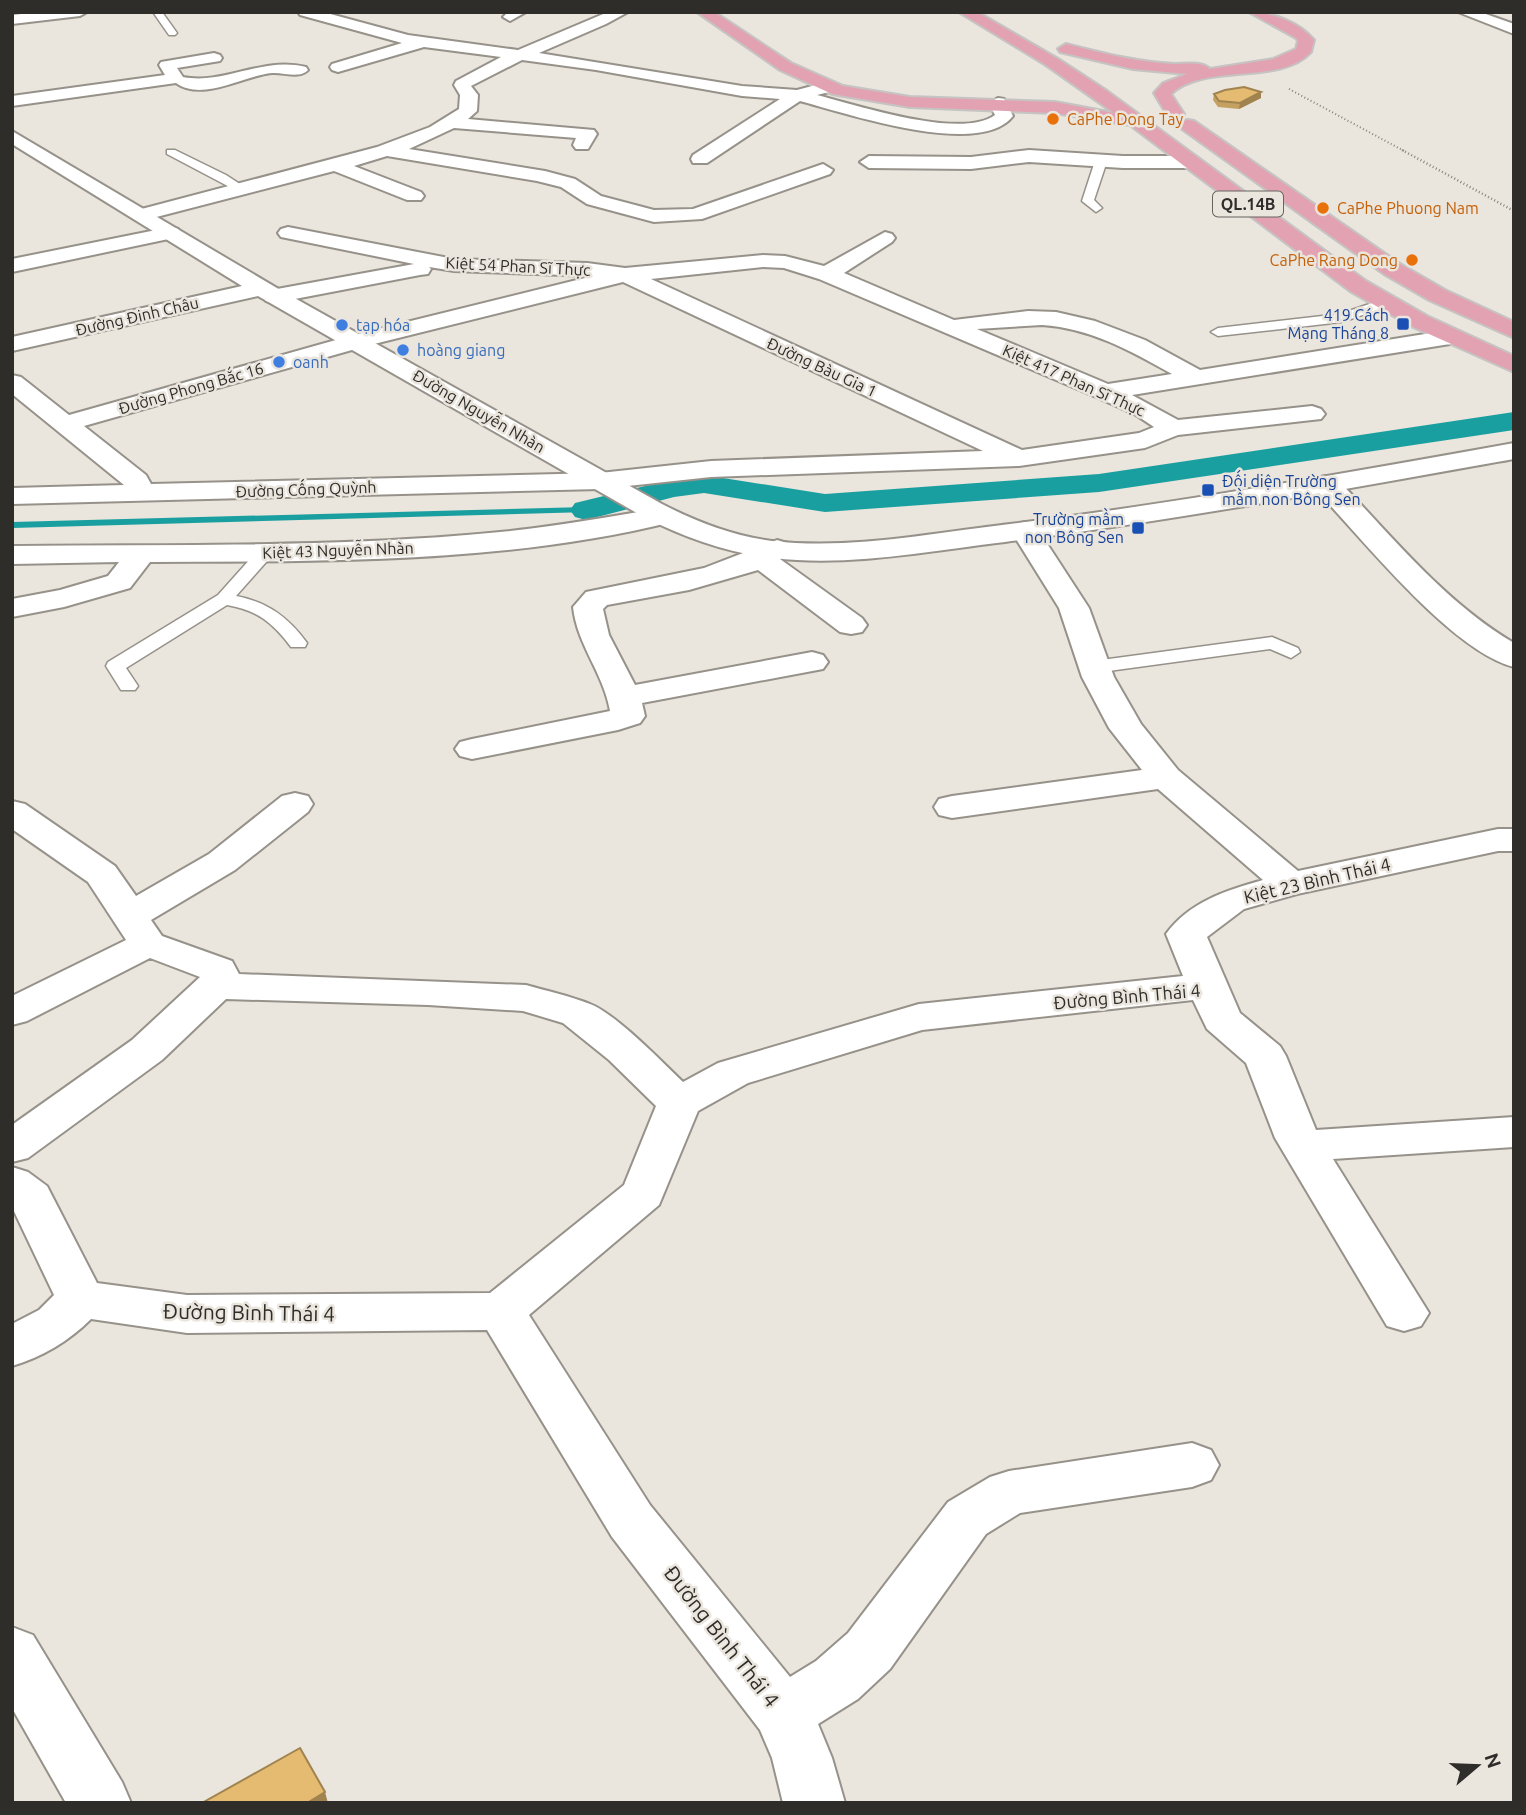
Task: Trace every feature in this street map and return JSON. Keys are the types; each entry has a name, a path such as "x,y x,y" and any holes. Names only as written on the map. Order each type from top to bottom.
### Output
{"highway":[{"path":"704,12 807,78 827,87 893,100 998,103 1093,112 1129,122 1163,138"},
{"name":"QL.14B","path":"966,12 1058,51 1134,88 1175,114 1392,269 1437,295 1514,331"},
{"path":"1175,114 1162,93 1166,87 1186,80 1282,62 1303,52 1306,40 1292,28 1255,12"},
{"path":"947,102 1005,98 1053,87 1062,75 1058,51 1140,66 1195,69 1263,66"},
{"name":"QL.14B","path":"1058,51 1193,162 1323,262 1450,337 1514,365"}],"street":[{"path":"12,20 80,12"},
{"path":"305,12 376,33 422,42 742,91 797,94 915,124 961,130 984,128 1001,121 1004,116 998,103"},
{"path":"141,215 240,195 384,151 453,123 468,111 469,95 462,85 518,55 621,12"},
{"path":"1465,12 1514,29"},
{"path":"338,67 422,42"},
{"path":"174,79 167,65 214,58"},
{"path":"245,59 265,67"},
{"path":"12,102 174,79 187,84 198,84 232,78 265,67 285,66 300,70"},
{"path":"643,92 667,78"},
{"path":"107,87 126,100"},
{"path":"700,159 797,94 827,87"},
{"path":"453,123 588,134 582,145"},
{"name":"Đường Nguyễn Nhàn","path":"12,136 268,292 657,513 711,537 769,554 897,546 1116,519 1514,451"},
{"path":"384,151 538,175 568,183 594,200 654,216 695,215 823,170"},
{"path":"869,162 971,163 1029,156 1101,161 1193,162"},
{"path":"335,165 414,196"},
{"path":"12,266 171,233"},
{"name":"Kiệt 54 Phan Sĩ Thực","path":"288,233 454,265 587,269 625,275"},
{"path":"827,274 885,238"},
{"name":"Kiệt 417 Phan Sĩ Thực","path":"625,275 785,261 827,274 954,326 1145,410 1173,428"},
{"name":"Đường Đinh Châu","path":"12,344 268,292 454,265"},
{"name":"Đường Phong Bắc 16","path":"64,424 358,341 625,275"},
{"name":"Đường Bàu Gia 1","path":"625,275 1019,458"},
{"path":"954,326 1014,319 1069,321 1132,343 1199,379"},
{"path":"1105,392 1450,337"},
{"path":"12,382 136,481 142,493"},
{"path":"1173,428 1312,414"},
{"name":"Kiệt 417 Phan Sĩ Thực","path":"607,485 711,469 1019,458 1145,440 1173,428"},
{"path":"1326,484 1414,580 1496,648 1514,657"},
{"name":"Đường Cống Quỳnh","path":"12,496 607,485"},
{"name":"Kiệt 43 Nguyễn Nhàn","path":"12,555 381,550 501,541 607,528 657,513"},
{"path":"1025,531 1074,608 1094,667 1126,728 1166,777 1290,884"},
{"path":"12,608 64,598 119,582 143,552"},
{"path":"769,554 850,625"},
{"name":"Đường Nguyễn Nhàn","path":"625,706 588,620 588,607 597,598 732,570 769,554"},
{"path":"471,749 618,720 625,706 812,662"},
{"path":"952,807 1166,777"},
{"path":"12,1012 139,930 295,804"},
{"path":"12,812 102,874 139,930 218,970 220,977 216,986 146,1050 12,1147"},
{"name":"Kiệt 23 Bình Thái 4","path":"1207,986 1186,934 1230,901 1290,884 1499,840 1514,841"},
{"path":"216,986 485,994 526,999 578,1014 624,1050 679,1103 670,1132 643,1194 502,1311"},
{"name":"Đường Bình Thái 4","path":"679,1103 733,1073 919,1017 1207,986 1222,1020 1265,1055 1302,1146 1404,1313"},
{"path":"1302,1146 1514,1132"},
{"path":"12,1183 31,1197 80,1299 56,1323 12,1347"},
{"name":"Đường Bình Thái 4","path":"80,1299 187,1314 502,1311 631,1521 783,1713 837,1680 869,1651 967,1518 1009,1493 1192,1465"},
{"path":"12,1653 100,1803"},
{"path":"783,1713 802,1758 814,1803"}],"lane":[{"path":"157,12 172,33"},
{"path":"171,152 222,177 240,195"},
{"path":"1096,208 1088,201 1101,161"},
{"path":"1218,332 1342,317 1387,302"},
{"path":"128,686 115,666 224,599 266,552"},
{"path":"224,599 246,603 281,621 298,643"},
{"path":"1094,667 1272,643 1291,652"}],"path":[{"path":"1232,71 1293,90 1514,211"}],"building":[{"path":"1244,87 1261,92 1240,103 1219,101 1214,94 1225,90"},
{"path":"300,1748 325,1792 307,1803 202,1803"}],"waterway":[{"path":"586,510 674,488 704,484 825,503 1099,483 1514,421"},
{"path":"12,525 586,510"}],"place":[{"name":"CaPhe Dong Tay","path":"1053,119"},
{"name":"CaPhe Phuong Nam","path":"1323,208"},
{"name":"CaPhe Rang Dong","path":"1412,260"},
{"name":"419 Cách Mạng Tháng 8","path":"1403,324"},
{"name":"tạp hóa","path":"342,325"},
{"name":"hoàng giang","path":"403,350"},
{"name":"oanh","path":"279,362"},
{"name":"Đối diện Trường mầm non Bông Sen","path":"1208,490"},
{"name":"Trường mầm non Bông Sen","path":"1138,528"}]}
